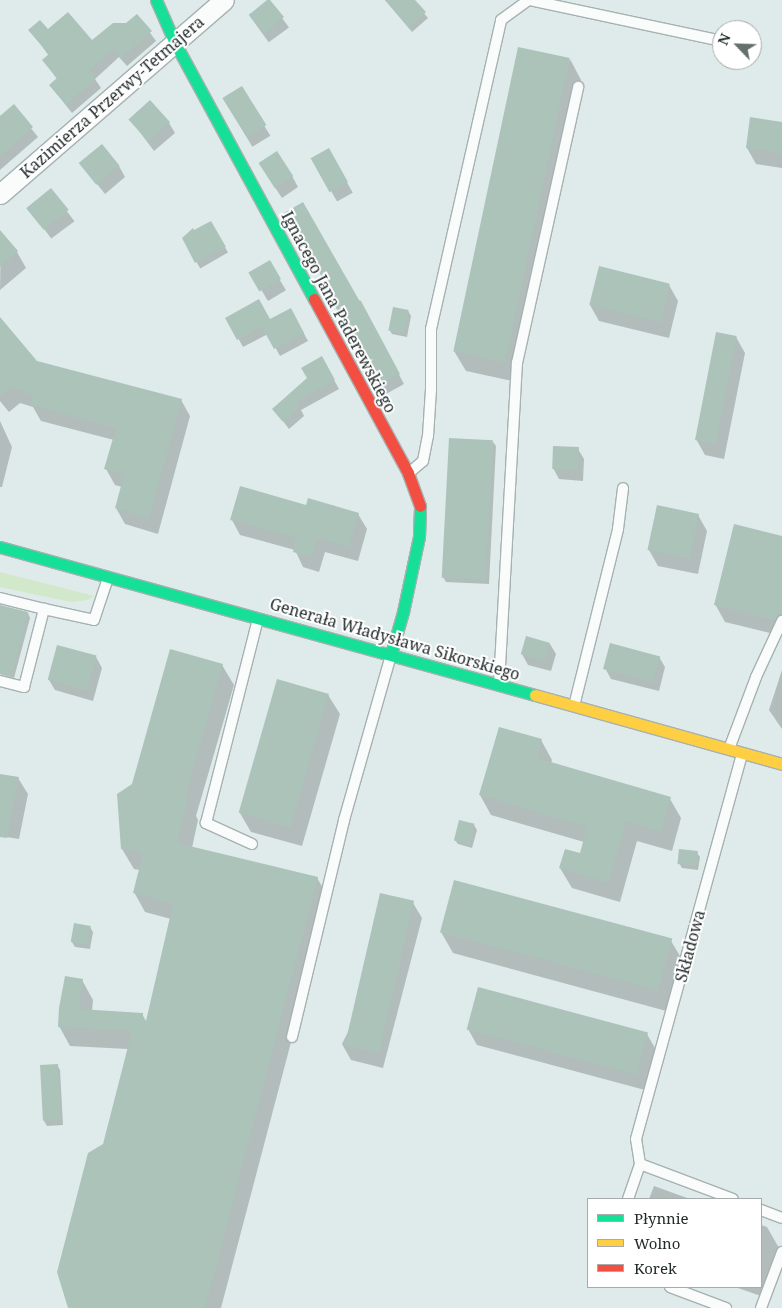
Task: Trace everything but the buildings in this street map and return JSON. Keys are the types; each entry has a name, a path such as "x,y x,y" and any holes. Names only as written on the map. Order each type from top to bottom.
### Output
{"main road":[{"name":"Ignacego Jana Paderewskiego","path":"156,0 175,43 408,473 417,495 421,513 419,537 405,604 391,654"},
{"name":"Generała Władysława Sikorskiego","path":"0,547 782,764"}],"street":[{"name":"Kazimierza Przerwy-Tetmajera","path":"0,194 224,0"}],"lane":[{"path":"408,473 423,461 428,436 431,390 431,329 501,20 529,0 712,39"},
{"path":"499,684 517,363 578,87"},
{"path":"574,707 618,529 623,488"},
{"path":"0,598 94,620 108,577"},
{"path":"0,681 24,687 44,609"},
{"path":"252,844 206,823 259,618"},
{"path":"729,749 756,677 782,621"},
{"path":"292,1037 344,820 391,654"},
{"name":"Składowa","path":"640,1164 636,1139 742,753"},
{"path":"628,1198 640,1164 730,1198"},
{"path":"762,1210 782,1218"},
{"path":"761,1308 782,1252"},
{"path":"673,1288 726,1308"}],"green space":[{"path":"0,572 94,596 88,600 71,602 0,587"}],"traffic: fast":[{"path":"156,0 175,43 314,299"},
{"path":"391,654 403,612 419,537 420,506"},
{"path":"0,547 535,695"}],"traffic: slow":[{"path":"535,695 782,764"}],"traffic: jam":[{"path":"314,299 408,473 420,506"}]}
